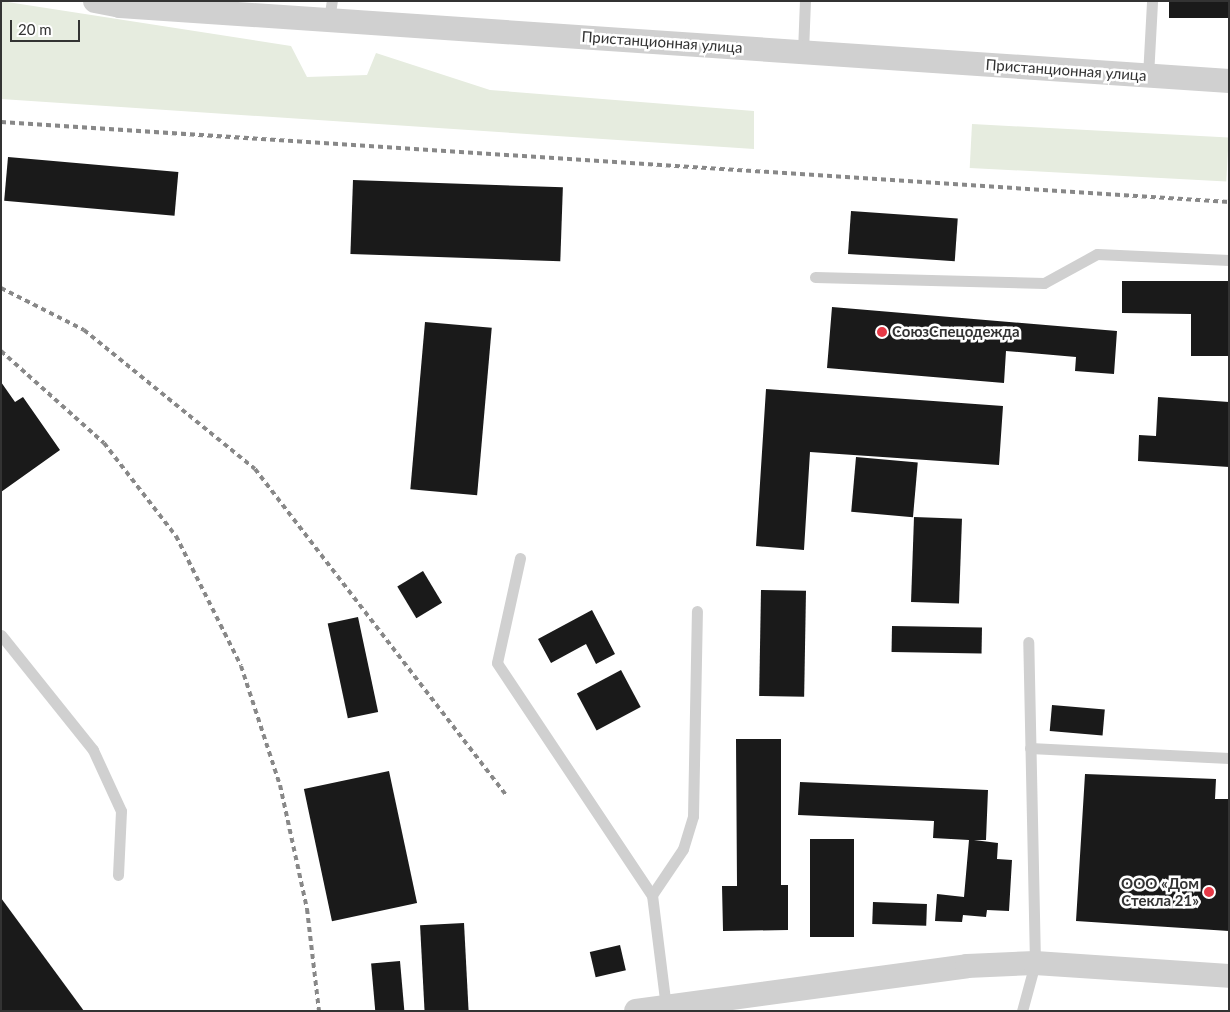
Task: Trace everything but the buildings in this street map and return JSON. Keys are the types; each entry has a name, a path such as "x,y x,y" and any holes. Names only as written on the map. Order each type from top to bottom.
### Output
{"street":[{"name":"Пристанционная улица","path":"95,1 120,6 331,10 802,52 1229,81"},
{"path":"636,1011 967,966 1035,963 1229,976"}],"lane":[{"path":"802,52 805,1"},
{"path":"1148,76 1152,1"},
{"path":"815,277 1044,283 1097,254 1229,260"},
{"path":"520,558 496,663 652,895 666,1007"},
{"path":"652,895 682,849 693,816 697,611"},
{"path":"1,635 93,750 121,811 118,875"},
{"path":"1022,1011 1035,963 1028,642"},
{"path":"1030,748 1229,758"}],"shaded area":[{"path":"1,1 291,46 307,77 367,75 376,53 490,90 754,111 754,149 1,99"},
{"path":"972,124 1229,137 1226,181 970,168"}],"railway":[{"path":"1,122 1229,202"},
{"path":"1,288 84,330 255,469 506,795"},
{"path":"1,351 104,443 176,536 241,666 280,785 307,909 319,1011"}],"place":[{"name":"СоюзСпецодежда","path":"882,332"},
{"name":"ООО «Дом Стекла 21»","path":"1209,892"}]}
